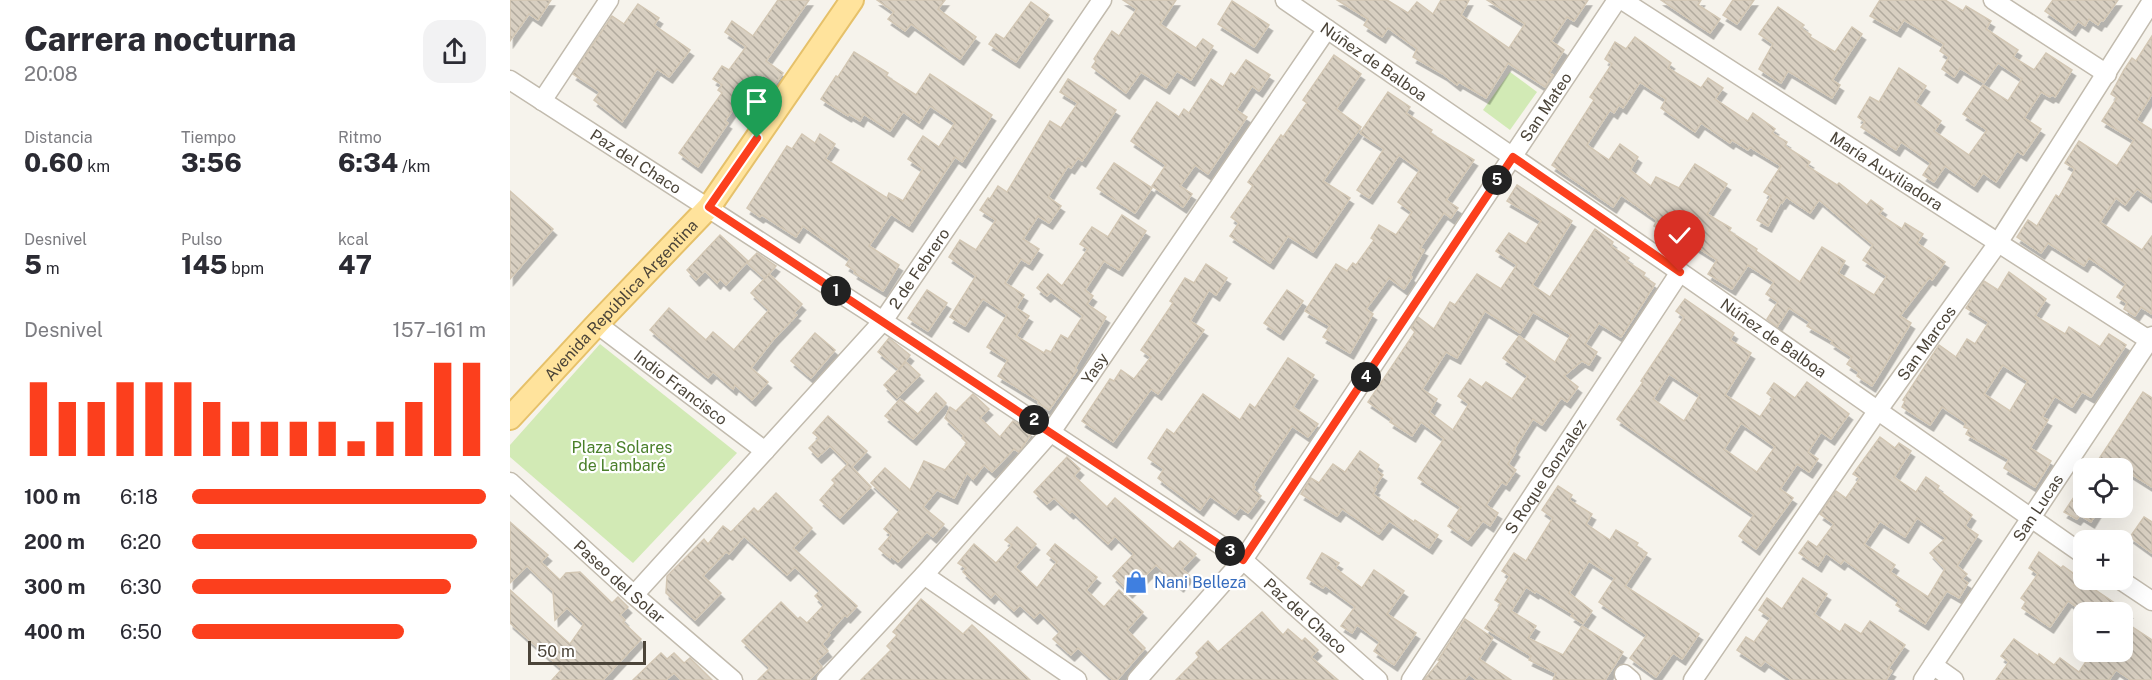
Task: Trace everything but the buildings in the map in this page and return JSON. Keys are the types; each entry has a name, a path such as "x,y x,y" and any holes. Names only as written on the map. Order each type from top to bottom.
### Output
{"main road":[{"name":"Avenida República Argentina","path":"510,418 709,207 852,0"}],"street":[{"path":"542,101 609,0"},
{"name":"2 de Febrero","path":"634,595 883,321 1102,0"},
{"name":"Núñez de Balboa","path":"1285,0 1680,272 2073,547"},
{"name":"San Mateo","path":"1137,680 1243,560 1617,0"},
{"name":"María Auxiliadora","path":"1622,0 2151,339"},
{"path":"1994,0 2107,74"},
{"name":"San Marcos","path":"1693,680 1878,410 1998,243 2152,1"},
{"name":"Yasy","path":"826,680 924,575 1051,432 1327,28"},
{"name":"Paz del Chaco","path":"510,80 709,207 1243,560 1378,680"},
{"name":"S Roque Gonzalez","path":"1411,680 1680,272"},
{"name":"Indio Francisco","path":"597,324 765,452"},
{"name":"San Lucas","path":"1928,672 2151,339"},
{"name":"Paseo del Solar","path":"510,482 634,595 733,680"},
{"path":"924,575 1077,680"},
{"path":"2133,588 2152,601"},
{"path":"1928,672 1954,680"}],"green space":[{"path":"1510,72 1537,92 1510,130 1483,110"},
{"name":"Plaza Solares de Lambaré","path":"600,344 737,453 633,563 510,457 510,445"}],"place":[{"name":"Nani Belleza","path":"1136,582"}],"route":[{"path":"757,138 709,207 1243,560 1513,157 1680,272"}]}
